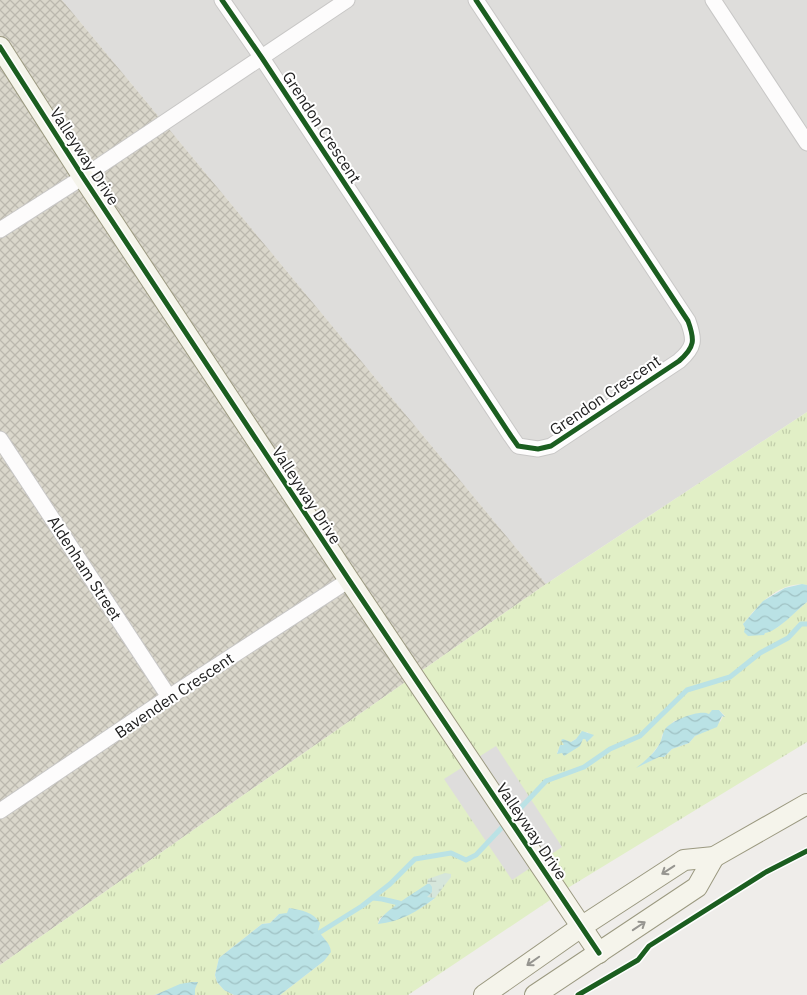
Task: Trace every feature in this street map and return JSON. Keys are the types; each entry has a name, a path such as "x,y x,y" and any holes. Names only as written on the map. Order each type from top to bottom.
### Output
{"street":[{"path":"222,0 262,58"},
{"path":"0,230 180,113 347,0"},
{"name":"Grendon Crescent","path":"262,58 518,446 538,449 551,446 678,361 688,353 693,344 693,335 688,321 476,0"},
{"path":"713,0 807,143"},
{"name":"Valleyway Drive","path":"0,47 83,177 349,580 599,953"},
{"name":"Aldenham Street","path":"0,439 169,697"},
{"name":"Bavenden Crescent","path":"0,811 169,697 349,580"},
{"path":"484,995 684,860 714,858 807,804"},
{"path":"535,995 697,887 714,858"}],"shaded area":[{"path":"0,0 62,0 546,584 0,965"},
{"path":"62,0 807,0 807,412 546,584"}],"green space":[{"path":"807,412 807,585 800,584 785,587 761,604 743,624 765,632 778,627 807,602 807,742 571,886 408,995 280,995 324,961 330,947 318,930 290,908 287,914 279,914 270,923 262,924 219,958 215,975 217,982 224,990 234,995 195,995 195,989 165,991 155,995 0,995 0,965 546,584","holes":["719,710 725,716 723,716 720,722 695,736 689,743 672,749 664,757 659,757 639,766 649,758 661,742 662,735 674,721 709,714","587,732 591,735 587,742 583,739 572,750 557,753 560,746 564,745 563,743 571,742","407,898 434,899 401,917 378,923 379,919"]},
{"path":"445,873 451,874 451,877 435,898 427,897 430,884 427,884 428,879"}],"water":[{"path":"802,584 807,585 807,602 787,620 764,635 748,636 744,632 743,624 763,601 785,588"},
{"path":"712,710 719,710 725,717 722,716 717,727 695,736 689,743 672,749 664,757 659,757 636,768 655,750 669,725 693,714 709,714"},
{"path":"582,731 594,735 587,742 583,739 580,746 564,756 562,753 557,754 560,745 564,745 561,740 571,742"},
{"path":"427,884 430,884 432,887 432,892 427,897 435,898 408,915 394,921 378,924 392,908"},
{"path":"289,908 311,914 320,923 318,930 328,943 331,952 324,961 280,995 234,995 224,990 217,982 215,975 219,958 262,924 270,923 279,914 287,913"},
{"path":"198,982 195,995 155,995 180,984"}],"pier":[{"path":"496,746 562,847 512,880 444,779"}],"waterway":[{"path":"513,816 546,781 584,767 610,749 640,736 687,690 730,677 760,653 788,638 801,624 807,624"},
{"path":"314,936 362,906 390,884 415,859 451,853 466,860 476,855 507,822"},
{"path":"373,898 399,903"}],"cycle path":[{"path":"222,0 518,446 538,449 551,446 679,361 691,347 692,333 688,321 476,0"},
{"path":"0,47 83,177 349,580 599,953"},
{"path":"578,995 638,960 649,946 766,872 807,851"}]}
